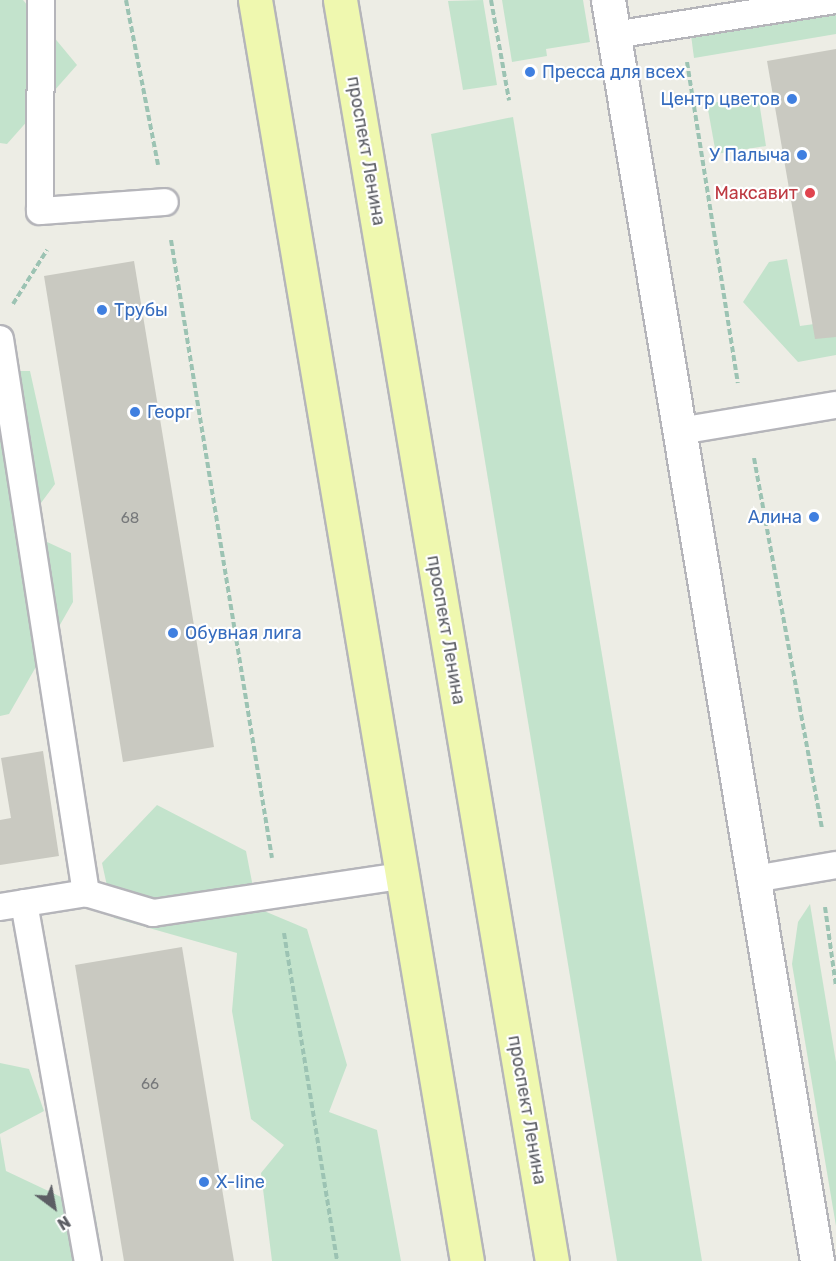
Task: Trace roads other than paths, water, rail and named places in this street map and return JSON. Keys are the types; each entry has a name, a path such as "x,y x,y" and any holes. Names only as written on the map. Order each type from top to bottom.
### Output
{"main road":[{"path":"255,0 467,1261"},
{"name":"проспект Ленина","path":"340,0 552,1261"}],"street":[{"path":"608,0 817,1261"}],"lane":[{"path":"41,0 40,211 165,202"},
{"path":"614,34 836,0"},
{"path":"0,339 86,893"},
{"path":"680,431 836,405"},
{"path":"754,879 828,867"},
{"path":"88,1261 12,905 86,893 153,913 402,876"}],"place":[{"name":"Пресса для всех","path":"530,72"},
{"name":"Центр цветов","path":"792,99"},
{"name":"У Палыча","path":"802,155"},
{"name":"Максавит","path":"810,193"},
{"name":"Трубы","path":"102,310"},
{"name":"Георг","path":"135,412"},
{"name":"Алина","path":"814,517"},
{"name":"Обувная лига","path":"173,633"},
{"name":"X-line","path":"204,1182"}]}
